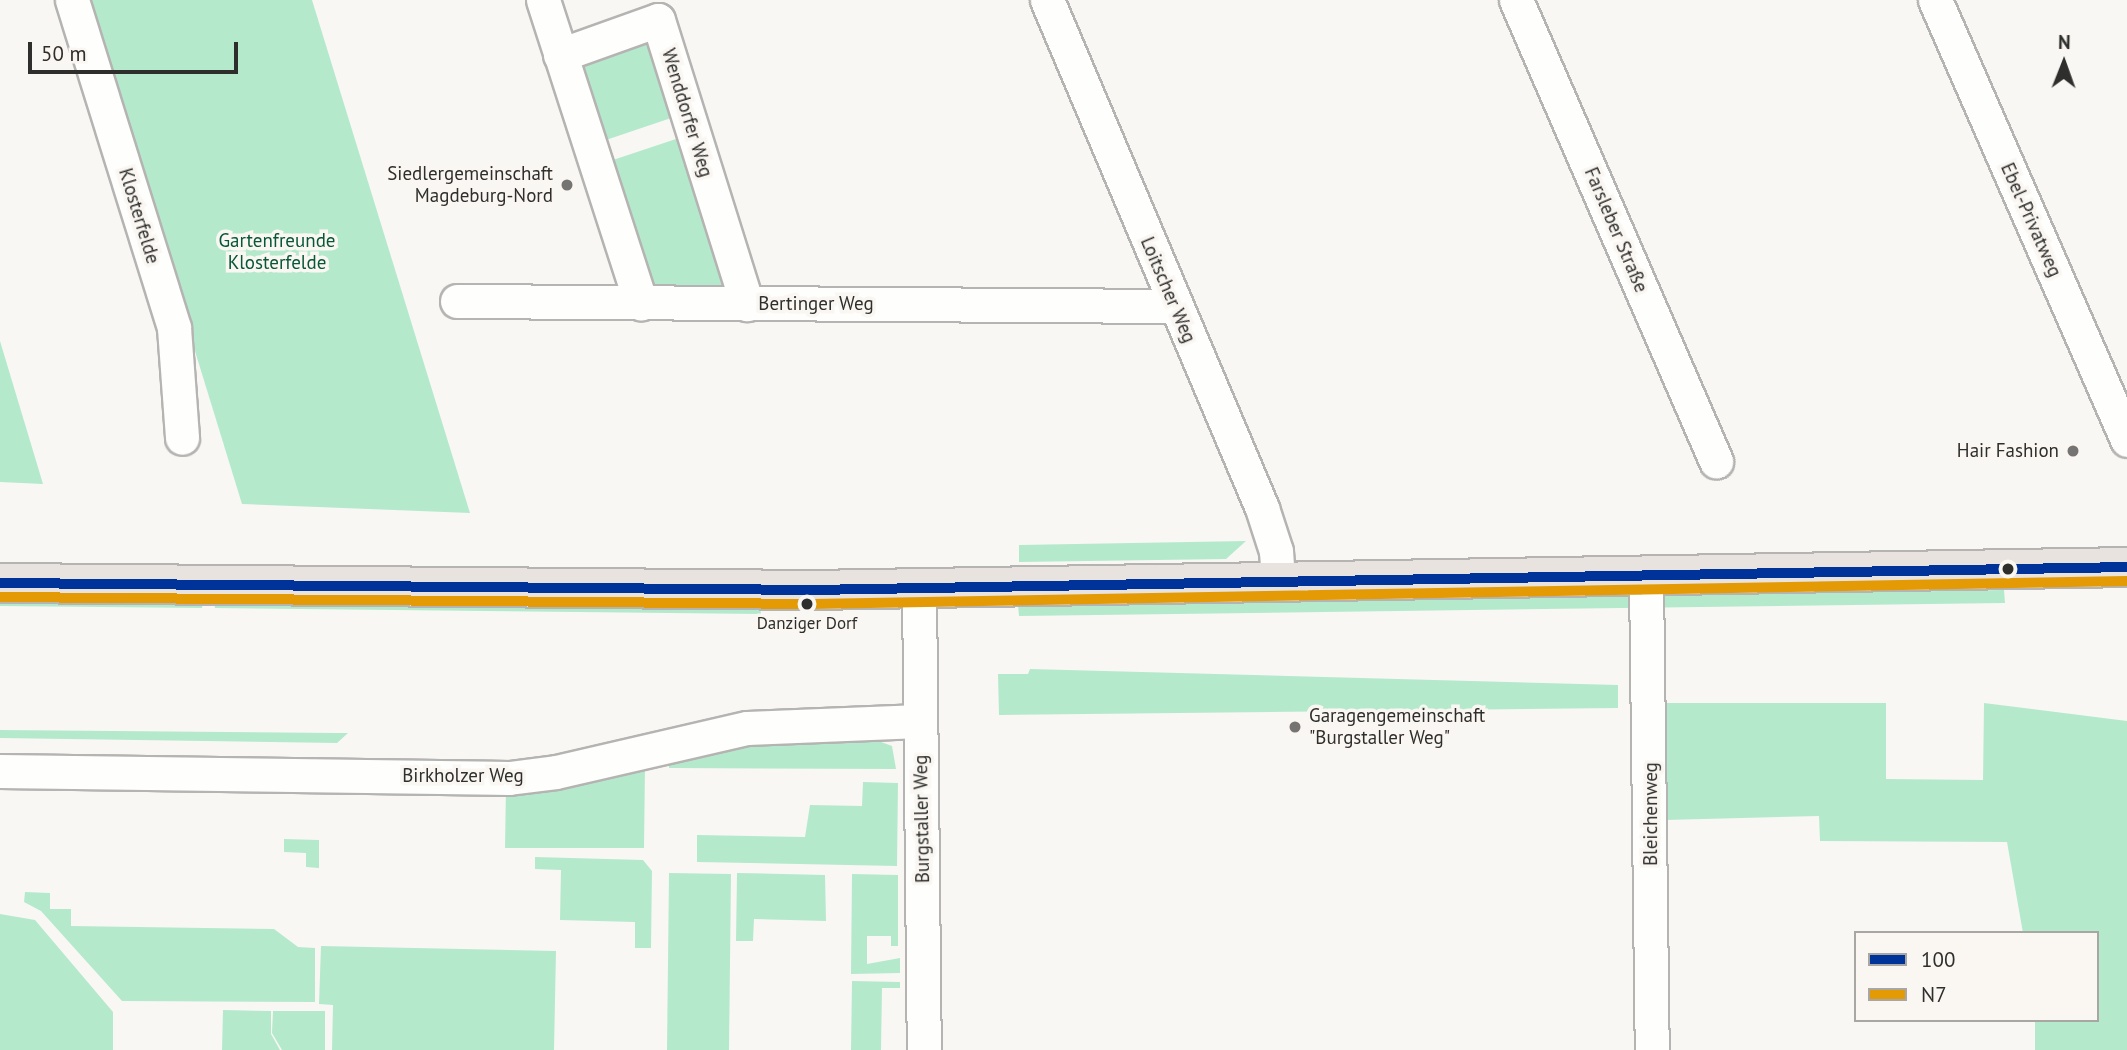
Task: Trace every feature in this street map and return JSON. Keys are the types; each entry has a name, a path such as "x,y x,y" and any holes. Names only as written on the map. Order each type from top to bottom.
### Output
{"main road":[{"path":"0,583 510,591 919,589 1646,578 2127,567"}],"street":[{"name":"Klosterfelde","path":"72,0 174,328 182,438"},
{"path":"543,0 641,304"},
{"name":"Loitscher Weg","path":"1047,0 1262,508 1276,551 1278,583"},
{"name":"Farsleber Straße","path":"1516,0 1716,461"},
{"name":"Ebel-Privatweg","path":"1935,0 2127,440"},
{"name":"Wenddorfer Weg","path":"560,55 658,20 747,304"},
{"name":"Bertinger Weg","path":"457,301 1175,306"},
{"name":"Bleichenweg","path":"1646,578 1651,1050"},
{"name":"Burgstaller Weg","path":"919,589 925,1050"},
{"name":"Birkholzer Weg","path":"0,771 509,778 556,772 747,728 920,721"}],"green space":[{"name":"Gartenfreunde Klosterfelde","path":"87,0 312,0 470,513 242,504"},
{"path":"652,32 680,115 603,141 575,58"},
{"path":"688,135 740,292 650,293 607,162"},
{"path":"0,341 43,484 0,482"},
{"path":"1246,541 1226,559 1019,562 1019,545"},
{"path":"2004,590 2005,603 1019,616 1018,605"},
{"path":"0,601 203,601 202,608 0,606"},
{"path":"214,602 760,607 761,614 215,608"},
{"path":"1030,669 1618,685 1618,708 999,715 998,674 1028,674"},
{"path":"1664,703 1886,703 1886,779 1983,780 1984,703 2127,721 2127,1050 2035,1050 2035,1022 2099,1022 2099,931 2023,931 2007,842 1820,841 1819,816 1665,820"},
{"path":"0,730 348,733 337,743 0,738"},
{"path":"873,739 892,746 896,769 669,768 669,762 714,746"},
{"path":"645,766 644,848 505,848 506,787"},
{"path":"863,782 898,783 897,866 697,862 697,835 805,837 810,805 862,806"},
{"path":"284,839 319,840 319,868 306,867 306,853 284,852"},
{"path":"535,857 643,860 652,871 651,948 635,948 635,922 560,920 561,870 535,869"},
{"path":"669,873 731,874 729,1050 667,1050"},
{"path":"737,873 825,875 826,921 754,919 753,941 736,941"},
{"path":"852,874 898,875 898,946 891,946 891,936 867,936 867,964 900,958 900,973 851,974"},
{"path":"25,892 50,893 50,909 71,909 71,926 274,929 298,947 315,948 315,1002 122,1001 41,911 24,902"},
{"path":"0,914 35,920 113,1012 113,1050 0,1050"},
{"path":"321,946 556,951 554,1050 332,1050 333,1005 319,1004"},
{"path":"852,981 900,982 900,988 882,988 881,1050 851,1050"},
{"path":"223,1010 271,1011 271,1034 280,1050 222,1050"},
{"path":"273,1011 325,1011 325,1050 282,1050 272,1033"}],"transit line":[{"name":"100","path":"0,583 812,590 2127,567"},
{"name":"N7","path":"0,597 812,604 2127,581"}],"place":[{"name":"Siedlergemeinschaft Magdeburg-Nord","path":"567,185"},
{"name":"Hair Fashion","path":"2073,451"},
{"name":"Danziger Dorf","path":"807,604"},
{"name":"Garagengemeinschaft \"Burgstaller Weg\"","path":"1295,727"}]}
